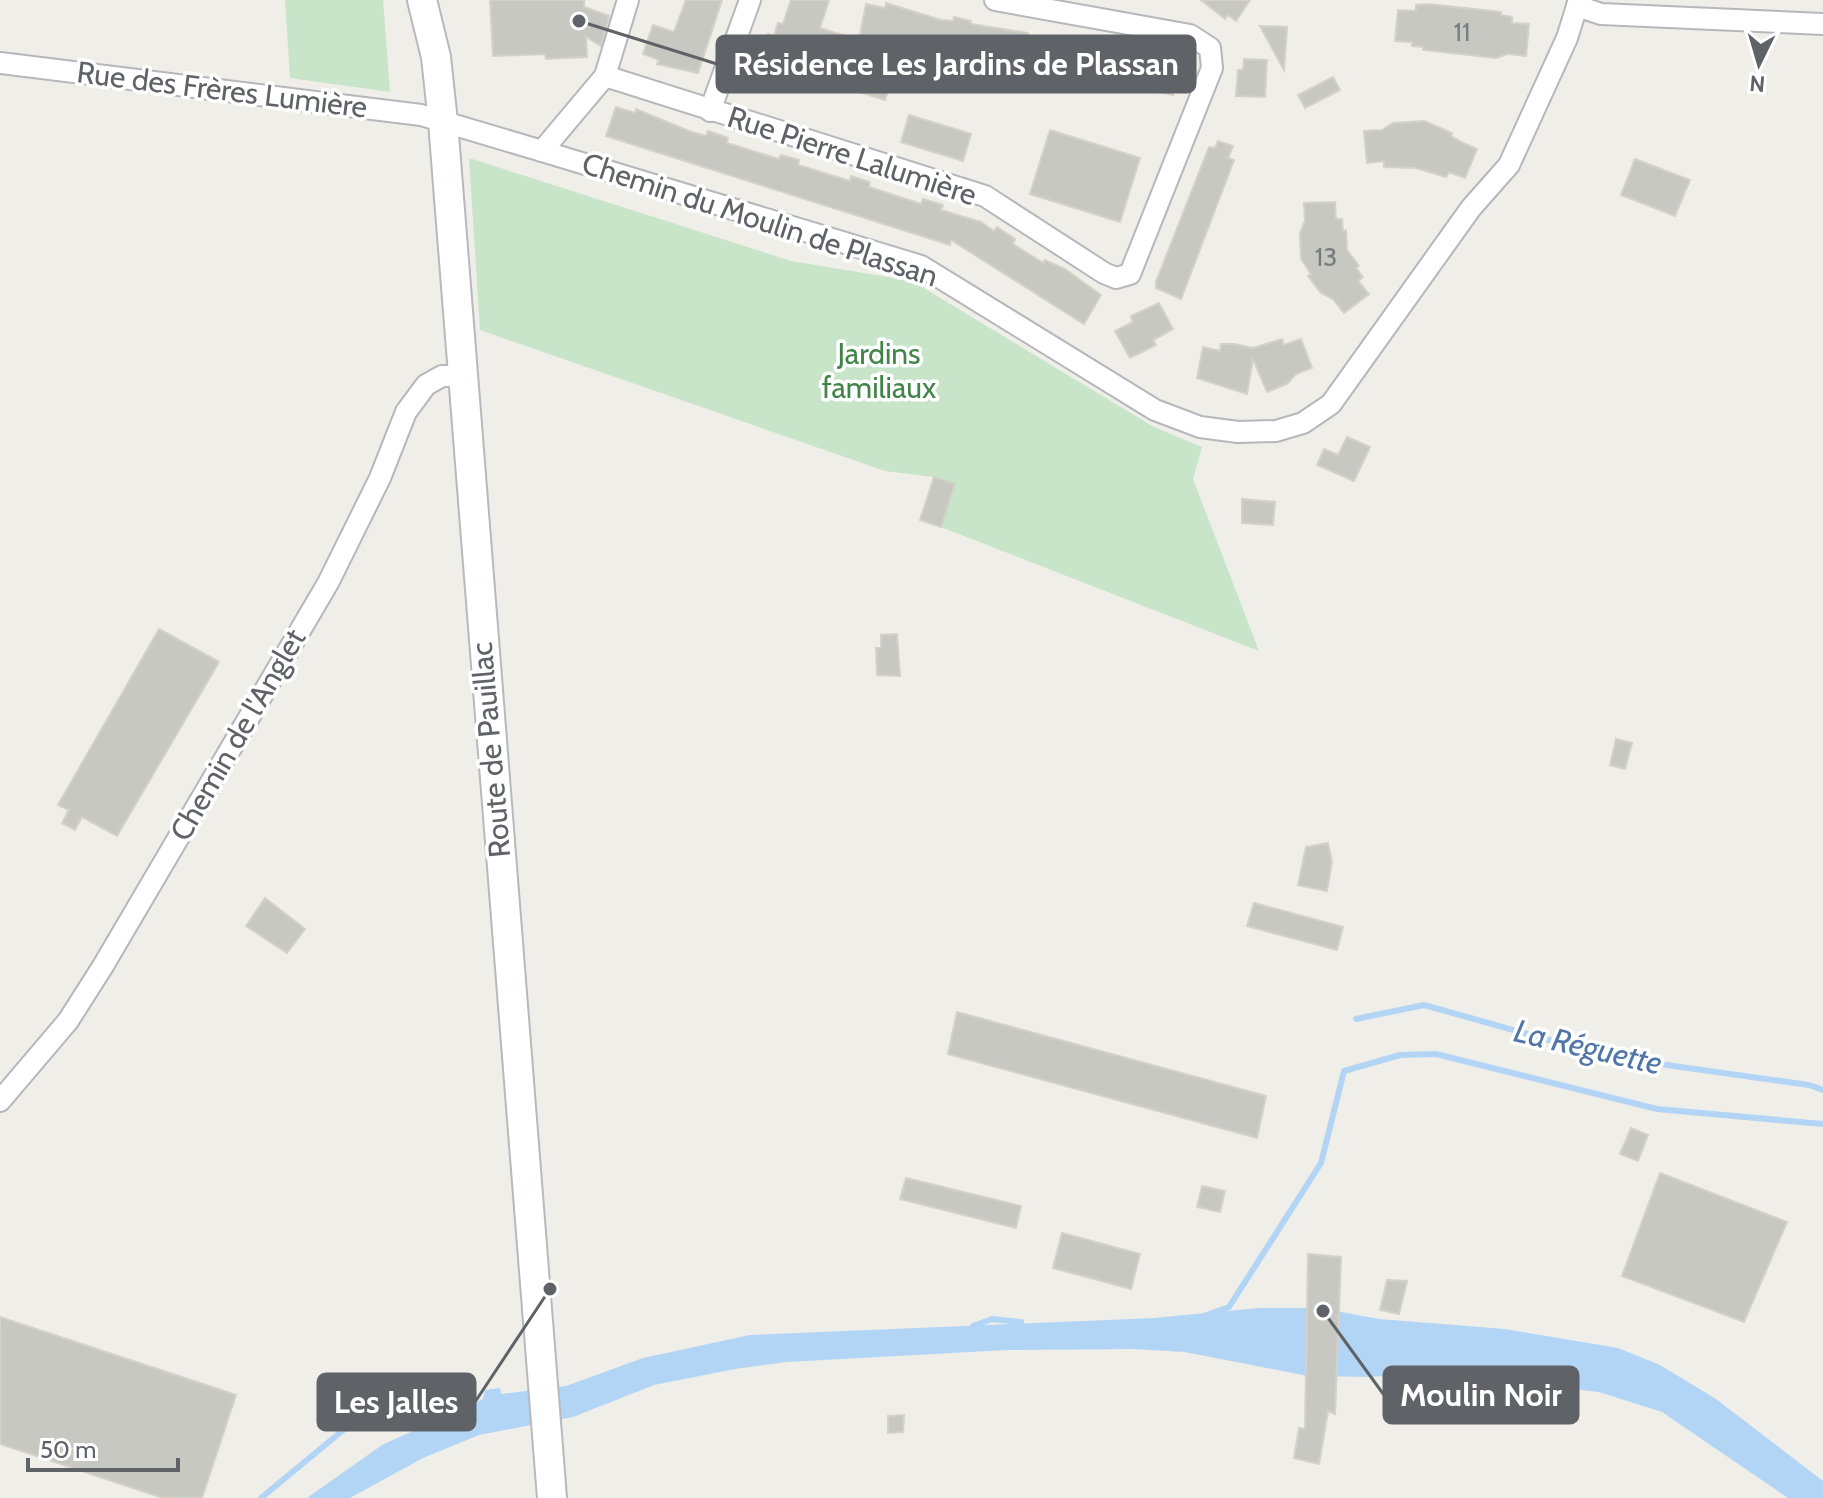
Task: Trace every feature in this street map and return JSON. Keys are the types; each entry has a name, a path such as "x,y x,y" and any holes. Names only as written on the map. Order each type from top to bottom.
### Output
{"main road":[{"name":"Route de Pauillac","path":"422,0 436,57 443,122 552,1498"},
{"name":"Route de Pauillac","path":"436,57 440,0"}],"street":[{"path":"542,151 605,76 628,0"},
{"name":"Rue Pierre Lalumière","path":"710,111 750,0"},
{"name":"Rue Pierre Lalumière","path":"605,76 985,196 1104,273 1116,278 1130,274 1212,68 1210,48 1190,35 995,0"},
{"name":"Chemin du Moulin de Plassan","path":"443,122 921,266 1155,410 1200,427 1238,432 1276,431 1303,423 1331,404 1471,208 1509,165 1567,38 1578,3 1601,14 1823,24"},
{"name":"Rue des Frères Lumière","path":"0,63 421,115 443,122"},
{"name":"Chemin de l'Anglet","path":"0,1101 68,1021 112,952 328,583 380,478 406,412 426,385 442,376 463,376"}],"green space":[{"path":"285,0 383,0 390,92 290,78"},
{"name":"Jardins familiaux","path":"469,158 791,261 912,281 1154,427 1202,447 1193,479 1259,651 941,527 954,484 934,477 885,471 480,330"}],"water":[{"path":"1259,1308 1319,1308 1379,1319 1505,1329 1618,1348 1660,1365 1716,1399 1823,1481 1823,1498 1788,1498 1662,1412 1599,1392 1420,1372 1372,1377 1308,1376 1185,1352 1135,1349 1008,1350 786,1362 735,1369 654,1385 573,1417 479,1435 423,1458 350,1498 307,1498 382,1445 483,1399 485,1390 500,1388 501,1394 566,1386 643,1358 750,1335 1154,1318"}],"building":[{"path":"490,0 584,0 584,7 609,16 601,46 586,37 587,57 546,59 545,54 493,56"},
{"path":"686,0 722,0 698,73 657,64 659,60 643,54 653,25 674,32"},
{"path":"791,0 829,0 820,28 859,40 866,4 885,8 886,3 941,20 953,21 954,17 971,21 971,24 1028,33 1028,37 1038,40 1077,46 1078,42 1096,45 1095,50 1107,52 1106,55 1140,60 1140,55 1159,57 1159,63 1177,65 1173,95 954,50 952,61 934,57 936,45 891,37 881,67 894,71 885,100 834,84 836,80 797,66 792,82 762,72 768,54 762,53 768,34 774,36 778,23 783,24"},
{"path":"1201,0 1250,0 1236,21 1228,15 1225,19"},
{"path":"1416,5 1501,12 1501,15 1512,17 1512,23 1529,24 1526,56 1508,54 1496,58 1423,50 1424,47 1412,46 1412,42 1395,41 1398,10 1416,11"},
{"path":"1260,26 1287,27 1284,70"},
{"path":"1244,59 1267,60 1265,97 1236,96 1238,70 1243,70"},
{"path":"1333,77 1340,90 1305,108 1298,95"},
{"path":"616,107 635,113 636,109 706,136 708,131 728,138 727,143 779,159 781,155 799,160 798,165 850,181 851,176 870,182 869,187 921,204 923,199 943,205 941,210 981,222 994,231 997,227 1015,239 1013,244 1043,263 1045,260 1065,269 1101,295 1084,324 951,240 950,245 606,136"},
{"path":"909,115 971,134 963,161 901,142"},
{"path":"1424,121 1452,133 1451,136 1477,149 1465,178 1449,172 1446,177 1416,168 1384,167 1384,161 1367,163 1364,131 1382,130 1393,123"},
{"path":"1050,130 1140,158 1120,222 1030,194"},
{"path":"1218,141 1233,146 1228,158 1234,160 1181,299 1156,288 1156,282 1209,147 1215,148"},
{"path":"1635,159 1690,180 1675,216 1621,195"},
{"path":"1335,202 1336,219 1342,219 1343,231 1346,230 1347,250 1363,277 1358,281 1369,294 1344,313 1333,299 1321,293 1308,276 1311,274 1301,259 1304,203"},
{"path":"1159,303 1173,329 1153,340 1156,345 1130,358 1115,331 1133,322 1131,316"},
{"path":"1282,339 1284,345 1301,339 1312,368 1296,374 1287,384 1267,392 1253,359 1247,394 1197,378 1203,347 1220,351 1221,344 1253,348"},
{"path":"1347,437 1370,447 1354,481 1317,465 1324,449 1338,455"},
{"path":"934,477 955,484 941,527 920,520"},
{"path":"1242,499 1275,502 1273,525 1242,523"},
{"path":"159,629 219,662 117,836 82,817 75,830 62,823 69,810 58,805"},
{"path":"897,634 900,676 877,675 876,648 881,648 881,635"},
{"path":"1616,739 1632,743 1625,769 1610,765"},
{"path":"1328,843 1332,862 1327,891 1298,885 1306,847"},
{"path":"265,898 305,929 287,953 246,926"},
{"path":"1254,903 1343,927 1337,950 1247,926"},
{"path":"957,1012 1266,1096 1257,1138 948,1054"},
{"path":"1631,1128 1648,1135 1638,1161 1620,1154"},
{"path":"1660,1173 1787,1222 1744,1322 1622,1276"},
{"path":"906,1178 1021,1206 1016,1228 900,1199"},
{"path":"1202,1186 1225,1191 1220,1212 1197,1207"},
{"path":"1062,1233 1140,1254 1131,1289 1053,1268"},
{"path":"1308,1254 1341,1257 1335,1414 1328,1411 1319,1464 1294,1458 1299,1428 1305,1429"},
{"path":"1387,1280 1407,1281 1399,1314 1380,1310"},
{"path":"0,1317 236,1395 202,1498 163,1498 0,1444"},
{"path":"904,1415 903,1432 888,1433 888,1416"}],"waterway":[{"name":"La Réguette","path":"1356,1019 1424,1005 1610,1057 1809,1085 1823,1090"},
{"path":"1201,1317 1229,1307 1321,1163 1344,1071 1400,1055 1436,1054 1657,1109 1823,1124"},
{"path":"973,1326 992,1319 1021,1322"},
{"path":"261,1498 365,1412"}],"place":[{"name":"Résidence Les Jardins de Plassan","path":"579,21"},
{"name":"Les Jalles","path":"550,1289"},
{"name":"Moulin Noir","path":"1323,1311"}]}
